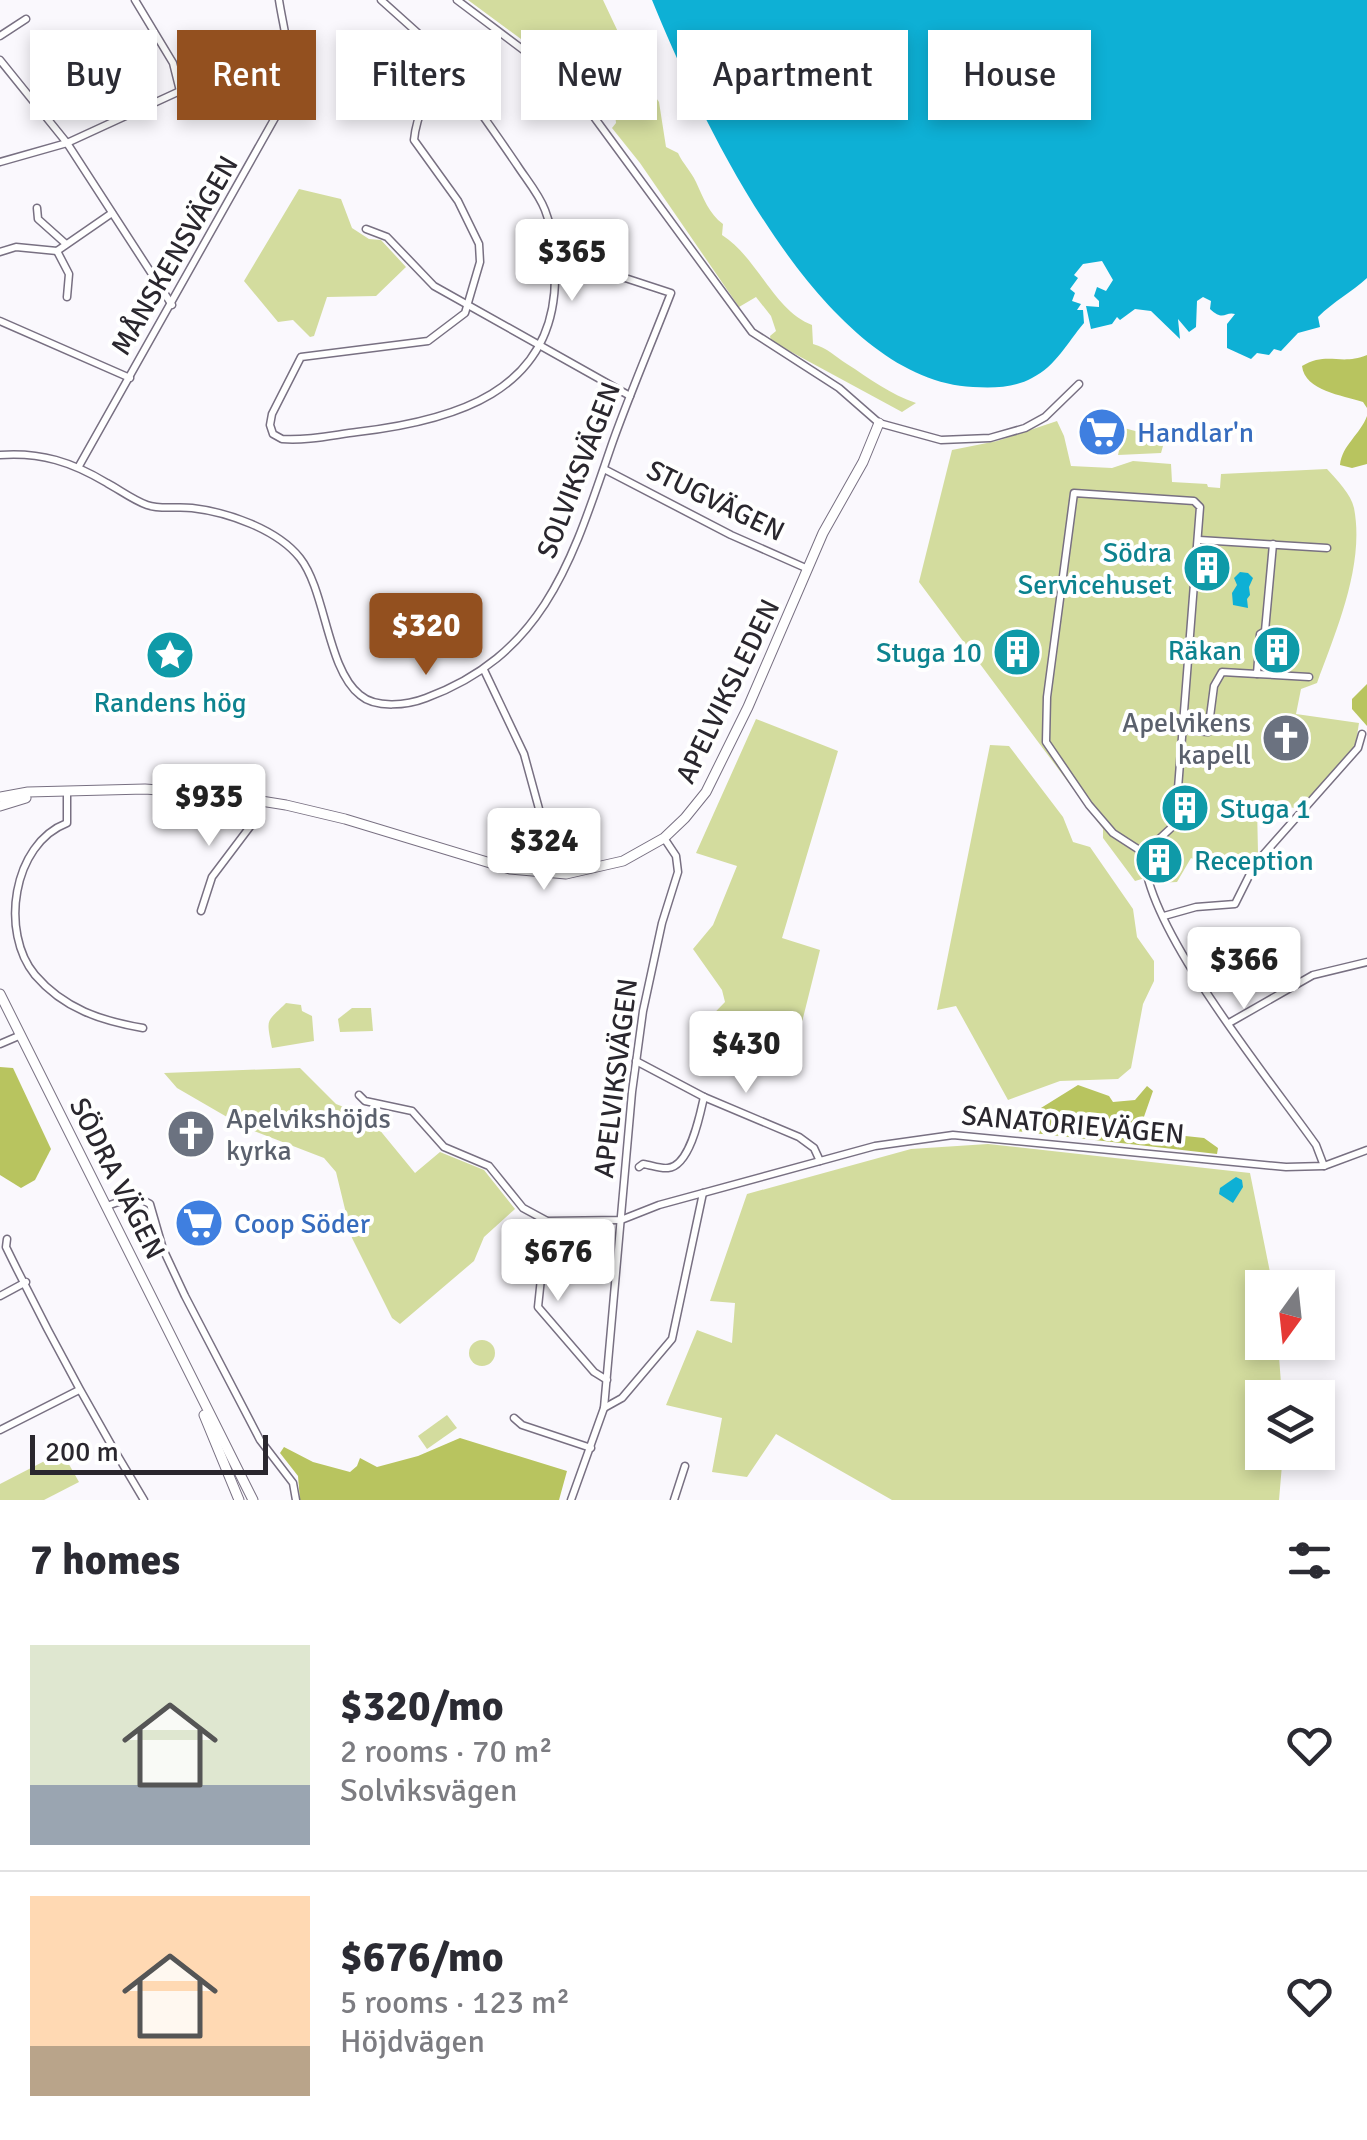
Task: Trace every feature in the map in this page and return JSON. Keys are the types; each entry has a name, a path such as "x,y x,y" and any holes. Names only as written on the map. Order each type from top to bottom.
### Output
{"street":[{"path":"135,0 173,63 177,79"},
{"name":"MÅNSKENSVÄGEN","path":"279,0 283,30"},
{"path":"380,0 414,30"},
{"path":"457,0 520,46 594,117 752,332 839,388 879,423 941,440 990,438 1036,423 1079,384"},
{"path":"0,36 26,19"},
{"path":"0,60 66,144 172,306"},
{"path":"0,162 66,144 177,92"},
{"name":"MÅNSKENSVÄGEN","path":"79,466 275,120"},
{"path":"419,120 414,140 476,232 481,256 468,305 455,323 428,341 302,356 270,420 273,434 288,440 320,437 446,417 500,389 541,344 555,294 545,208 485,120"},
{"path":"37,208 38,219 52,228 60,242 68,244"},
{"path":"0,252 16,246 57,251 112,214"},
{"path":"366,230 386,237 428,282 630,396"},
{"name":"SOLVIKSVÄGEN","path":"0,455 28,454 79,466 145,505 196,508 264,532 292,550 304,565 347,678 362,697 396,704 417,701 484,670 518,640 550,598 604,469 671,293 613,274 605,265 600,241"},
{"path":"57,251 69,274 68,296"},
{"path":"0,321 130,378"},
{"name":"APELVIKSLEDEN","path":"0,797 145,789 255,800 345,819 492,865 542,874 612,865 664,838 695,807 716,775 823,534 856,477 879,423"},
{"name":"STUGVÄGEN","path":"604,469 731,536 809,569"},
{"path":"1144,853 1113,833 1088,805 1046,742 1047,697 1074,493 1194,500 1201,514 1176,814 1171,828 1144,853 1144,872 1201,983 1316,1145 1324,1166"},
{"path":"1199,540 1327,548"},
{"path":"1258,674 1273,544"},
{"path":"484,670 524,754 550,849"},
{"path":"1183,730 1208,732 1214,686 1222,672 1309,677"},
{"path":"1164,916 1196,907 1235,904 1253,867 1358,748 1362,734"},
{"path":"62,792 66,822 46,834 21,875 15,905 20,946 33,973 64,1002 102,1019 144,1028"},
{"name":"APELVIKSLEDEN","path":"0,806 62,792"},
{"path":"202,911 212,876 252,824 255,800"},
{"name":"APELVIKSVÄGEN","path":"571,1500 604,1408 636,1061 652,962 678,872 674,853 664,838"},
{"path":"1229,1022 1313,975 1367,962"},
{"name":"SÖDRA VÄGEN","path":"0,994 253,1500"},
{"path":"0,1044 21,1035"},
{"path":"636,1061 704,1098 799,1137 814,1148 820,1161"},
{"path":"359,1095 365,1101 412,1111 444,1147 489,1166 523,1208 547,1221 538,1308 594,1372 607,1380"},
{"path":"639,1168 643,1164 668,1168 677,1164 693,1139 704,1098"},
{"name":"SANATORIEVÄGEN","path":"547,1221 621,1220 704,1193 894,1142 953,1135 1286,1167 1324,1166 1367,1150"},
{"path":"604,1408 622,1398 672,1340 704,1193"},
{"path":"107,1206 135,1196 150,1204 162,1250 260,1440 290,1478 296,1500"},
{"path":"7,1239 6,1247 79,1390 144,1500"},
{"path":"0,1296 26,1282"},
{"name":"SÖDRA VÄGEN","path":"194,1384 239,1500"},
{"path":"0,1430 79,1390"},
{"path":"514,1418 592,1448"},
{"path":"674,1500 685,1466"}],"green space":[{"path":"468,0 603,0 617,30 521,30 521,39"},
{"path":"657,99 666,147 678,153 692,174 710,210 723,224 722,235 746,257 787,308 812,325 813,344 889,391 916,403 902,412 771,341 770,336 776,331 771,316 756,297 739,307 612,128 616,120 657,120"},
{"path":"299,189 341,199 352,228 369,239 381,240 406,267 376,296 327,297 314,336 310,337 293,320 278,322 244,281"},
{"path":"1367,355 1367,408 1363,402 1317,387 1302,366 1319,360"},
{"path":"1367,416 1367,464 1352,468 1340,465 1344,452"},
{"path":"1057,421 1071,466 1112,468 1133,461 1171,464 1172,482 1220,488 1221,474 1327,469 1352,503 1356,552 1347,597 1317,683 1301,689 1296,714 1359,723 1355,748 1300,808 1257,806 1258,853 1216,863 1191,858 1177,882 1156,883 1152,876 1135,881 1103,838 1103,829 919,582 952,450 997,441"},
{"path":"1124,428 1165,439 1161,453 1118,455"},
{"path":"1367,684 1367,726 1352,709 1352,699"},
{"path":"756,719 838,751 782,938 820,950 791,1066 693,1035 725,1002 722,990 693,949 713,925 737,866 696,853"},
{"path":"990,745 1009,746 1063,817 1073,842 1090,847 1133,909 1137,937 1154,961 1154,981 1143,1004 1131,1068 1118,1079 1060,1081 1008,1100 956,1006 937,1010"},
{"path":"286,1003 301,1005 302,1011 312,1016 314,1041 272,1048 269,1021"},
{"path":"352,1008 371,1008 373,1031 340,1032 338,1019"},
{"path":"0,1067 13,1068 51,1149 35,1180 21,1188 0,1175"},
{"path":"300,1068 336,1104 369,1117 415,1173 440,1152 484,1170 515,1209 484,1237 474,1261 400,1324 392,1318 352,1238 336,1172 324,1158 246,1128 177,1088 164,1073"},
{"path":"1078,1085 1109,1096 1113,1102 1135,1100 1147,1086 1153,1091 1139,1131 1204,1138 1218,1148 1217,1154 1016,1131 1020,1121"},
{"path":"988,1144 1250,1173 1270,1270 1245,1270 1245,1360 1279,1360 1281,1380 1245,1380 1245,1470 1282,1470 1279,1500 892,1500 776,1434 747,1477 712,1472 722,1418 666,1405 697,1330 732,1343 735,1303 710,1301 747,1194 911,1149"},
{"path":"482,1340 491,1344 495,1353 491,1362 482,1366 473,1362 469,1353 473,1344"},
{"path":"447,1415 457,1428 427,1449 418,1436"},
{"path":"460,1438 567,1471 559,1500 300,1500 298,1476 280,1453 284,1447 313,1462 350,1472 360,1458 377,1467 418,1456"},
{"path":"62,1452 79,1482 44,1500 0,1500 0,1484"}],"water":[{"path":"652,0 1367,0 1367,278 1318,317 1320,327 1298,333 1281,351 1257,353 1251,359 1227,348 1227,324 1235,314 1218,315 1210,309 1211,301 1203,297 1197,301 1196,327 1189,332 1178,319 1180,339 1151,311 1135,309 1120,320 1117,317 1112,324 1091,329 1086,306 1099,307 1094,296 1097,287 1106,291 1113,280 1102,261 1083,264 1070,289 1075,293 1072,301 1081,304 1077,310 1083,310 1084,323 1055,361 1040,373 1018,384 973,387 918,373 866,341 818,294 775,237 707,120 908,120 908,30 677,30 677,57"},
{"path":"1240,572 1253,578 1248,608 1233,605 1232,593 1237,585 1234,578"},
{"path":"1236,1177 1242,1180 1243,1187 1233,1203 1219,1194 1220,1188"}],"place":[{"name":"Handlar'n","path":"1102,432"},
{"name":"Södra Servicehuset","path":"1207,568"},
{"name":"Räkan","path":"1277,650"},
{"name":"Stuga 10","path":"1017,652"},
{"name":"Randens hög","path":"170,655"},
{"name":"Apelvikens kapell","path":"1286,738"},
{"name":"Stuga 1","path":"1185,808"},
{"name":"Reception","path":"1159,860"},
{"name":"Apelvikshöjds kyrka","path":"191,1134"},
{"name":"Coop Söder","path":"199,1223"}]}
